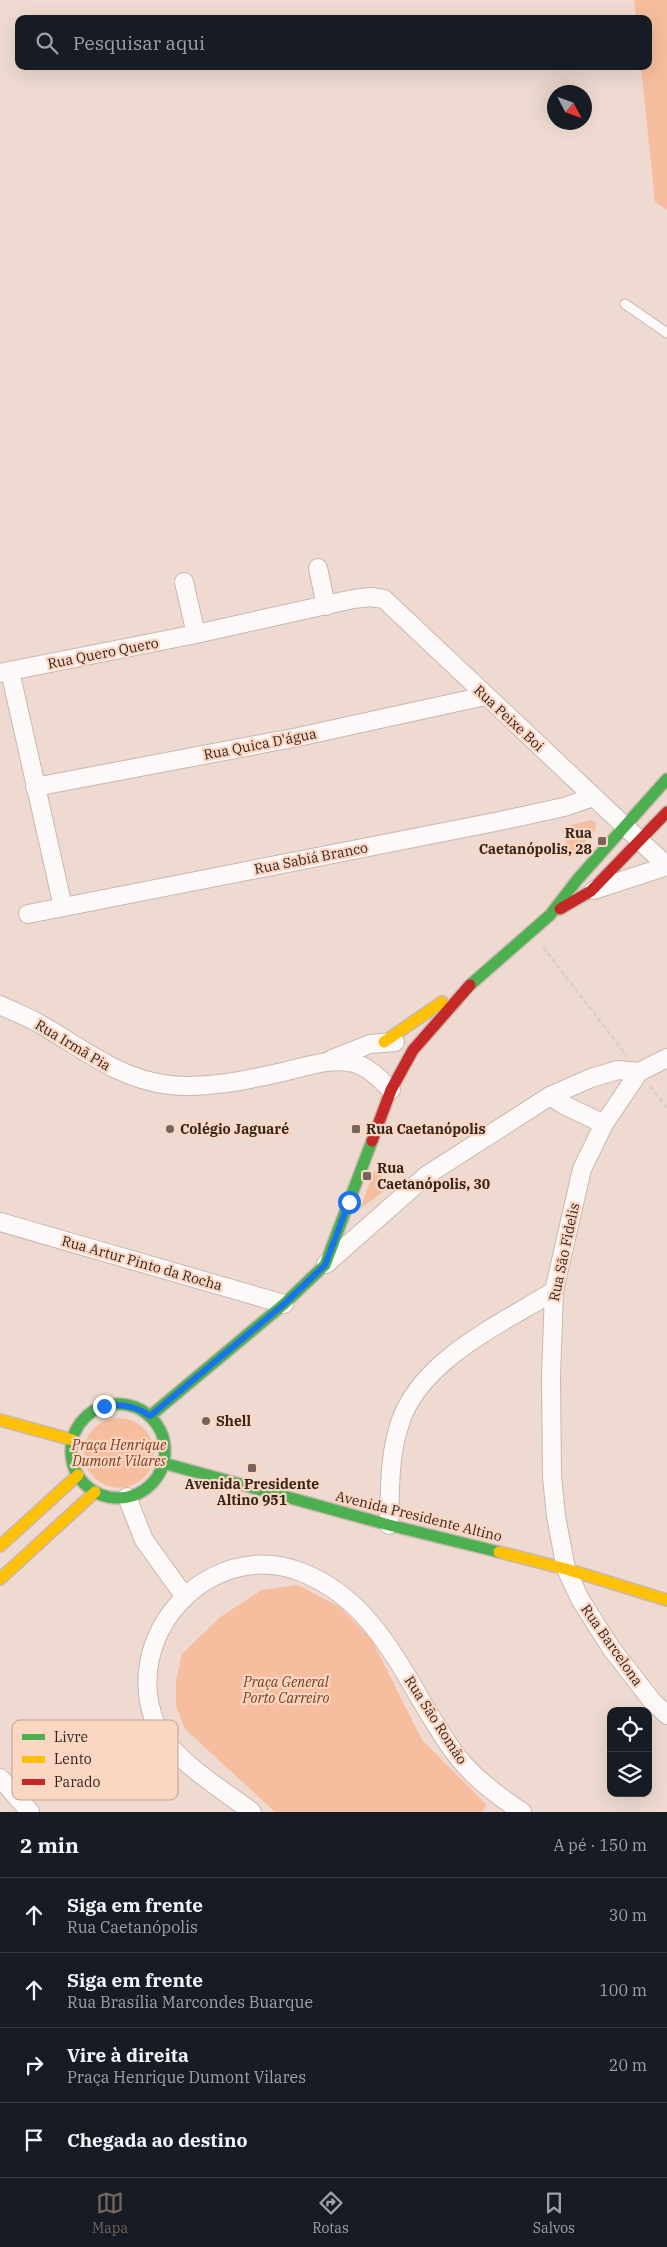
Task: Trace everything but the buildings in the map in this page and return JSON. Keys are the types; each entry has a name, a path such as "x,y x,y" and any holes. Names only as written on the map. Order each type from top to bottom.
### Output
{"main road":[{"path":"384,1042 473,982 550,915 577,880 667,779"},
{"path":"550,915 591,891 667,812"},
{"path":"150,1416 284,1304 325,1265 391,1090 413,1050 473,982"},
{"path":"114,1404 133,1406 150,1416 163,1438 165,1454 158,1475 150,1485 139,1493 127,1497 111,1497 95,1492 78,1475 72,1458 73,1440 76,1431 88,1416 104,1406 114,1404"},
{"path":"0,1420 73,1440"},
{"name":"Avenida Presidente Altino","path":"163,1463 389,1525 566,1569 667,1600"},
{"path":"0,1546 78,1475"},
{"path":"0,1579 95,1492"}],"street":[{"path":"318,568 326,606"},
{"path":"184,582 196,634"},
{"name":"Rua Quero Quero","path":"5,672 196,634 353,599 371,597 384,599 395,607"},
{"name":"Rua Peixe Boi","path":"395,607 485,696 625,827"},
{"path":"5,672 35,787 63,907"},
{"name":"Rua Quica D'água","path":"35,787 298,737 485,696"},
{"name":"Rua Sabiá Branco","path":"28,914 500,821 564,807 593,797"},
{"path":"625,827 667,866"},
{"path":"591,891 667,866"},
{"name":"Rua Irmã Pia","path":"0,1004 36,1022 113,1070 144,1080 171,1085 208,1086 324,1063 344,1062 368,1069 391,1090"},
{"name":"Rua Irmã Pia","path":"324,1063 356,1049 384,1042 399,1043 413,1050"},
{"name":"Rua São Fidelis","path":"566,1569 556,1516 552,1477 551,1377 554,1291 582,1169 604,1124 639,1072 667,1058"},
{"path":"325,1265 427,1174 550,1096 591,1078 618,1070 639,1072"},
{"path":"550,1096 564,1105 604,1124"},
{"name":"Rua Artur Pinto da Rocha","path":"0,1222 284,1304"},
{"path":"389,1525 391,1468 400,1423 416,1392 426,1378 458,1350 554,1291"},
{"path":"127,1497 144,1540 185,1596 166,1619 152,1646 147,1686 156,1720"},
{"name":"Rua São Romão","path":"185,1596 200,1585 231,1570 264,1564 282,1566 301,1572 343,1595 369,1620 383,1638 455,1753 478,1779 522,1812"},
{"name":"Rua Barcelona","path":"566,1569 583,1604 611,1648 652,1701 667,1715"},
{"path":"178,1754 252,1812"},
{"path":"0,1778 12,1792"},
{"path":"492,1812 496,1794"},
{"path":"19,1800 30,1812"}],"lane":[{"path":"625,304 667,333"}],"path":[{"path":"531,932 667,1108"}],"green space":[{"path":"634,0 667,0 667,210 655,202 641,70 652,70 652,15 636,15"},
{"path":"591,820 596,823 595,830 569,860 563,827"},
{"path":"374,1170 392,1185 360,1209"},
{"name":"Praça Henrique Dumont Vilares","path":"112,1418 126,1418 139,1423 149,1433 154,1446 154,1460 149,1473 139,1483 126,1488 112,1488 99,1483 89,1473 84,1460 84,1446 89,1433 99,1423"},
{"name":"Praça General Porto Carreiro","path":"298,1585 340,1607 372,1640 422,1740 487,1805 482,1812 275,1812 185,1729 176,1706 176,1681 182,1654 220,1617 262,1590"}],"traffic: fast":[{"path":"470,985 550,915 577,880 667,779"},
{"path":"150,1416 284,1304 325,1265 372,1141"},
{"path":"118,1404 136,1408 151,1418 161,1433 165,1451 161,1469 151,1484 136,1494 118,1498 100,1494 85,1484 75,1469 71,1451 75,1433 85,1418 100,1408 118,1404"},
{"path":"163,1463 389,1525 499,1552"}],"traffic: slow":[{"path":"384,1042 442,1002"},
{"path":"0,1420 73,1440"},
{"path":"0,1546 78,1475"},
{"path":"0,1579 95,1492"},
{"path":"499,1552 566,1569 667,1600"}],"traffic: jam":[{"path":"560,909 591,891 667,812"},
{"path":"372,1141 391,1090 413,1050 470,985"}],"place":[{"name":"Rua Caetanópolis, 28","path":"602,841"},
{"name":"Colégio Jaguaré","path":"170,1129"},
{"name":"Rua Caetanópolis","path":"356,1129"},
{"name":"Rua Caetanópolis, 30","path":"367,1176"},
{"name":"Shell","path":"206,1421"},
{"name":"Avenida Presidente Altino 951","path":"252,1468"}],"route":[{"path":"104,1406 114,1404 133,1406 150,1416 284,1304 325,1265 349,1202"}]}
